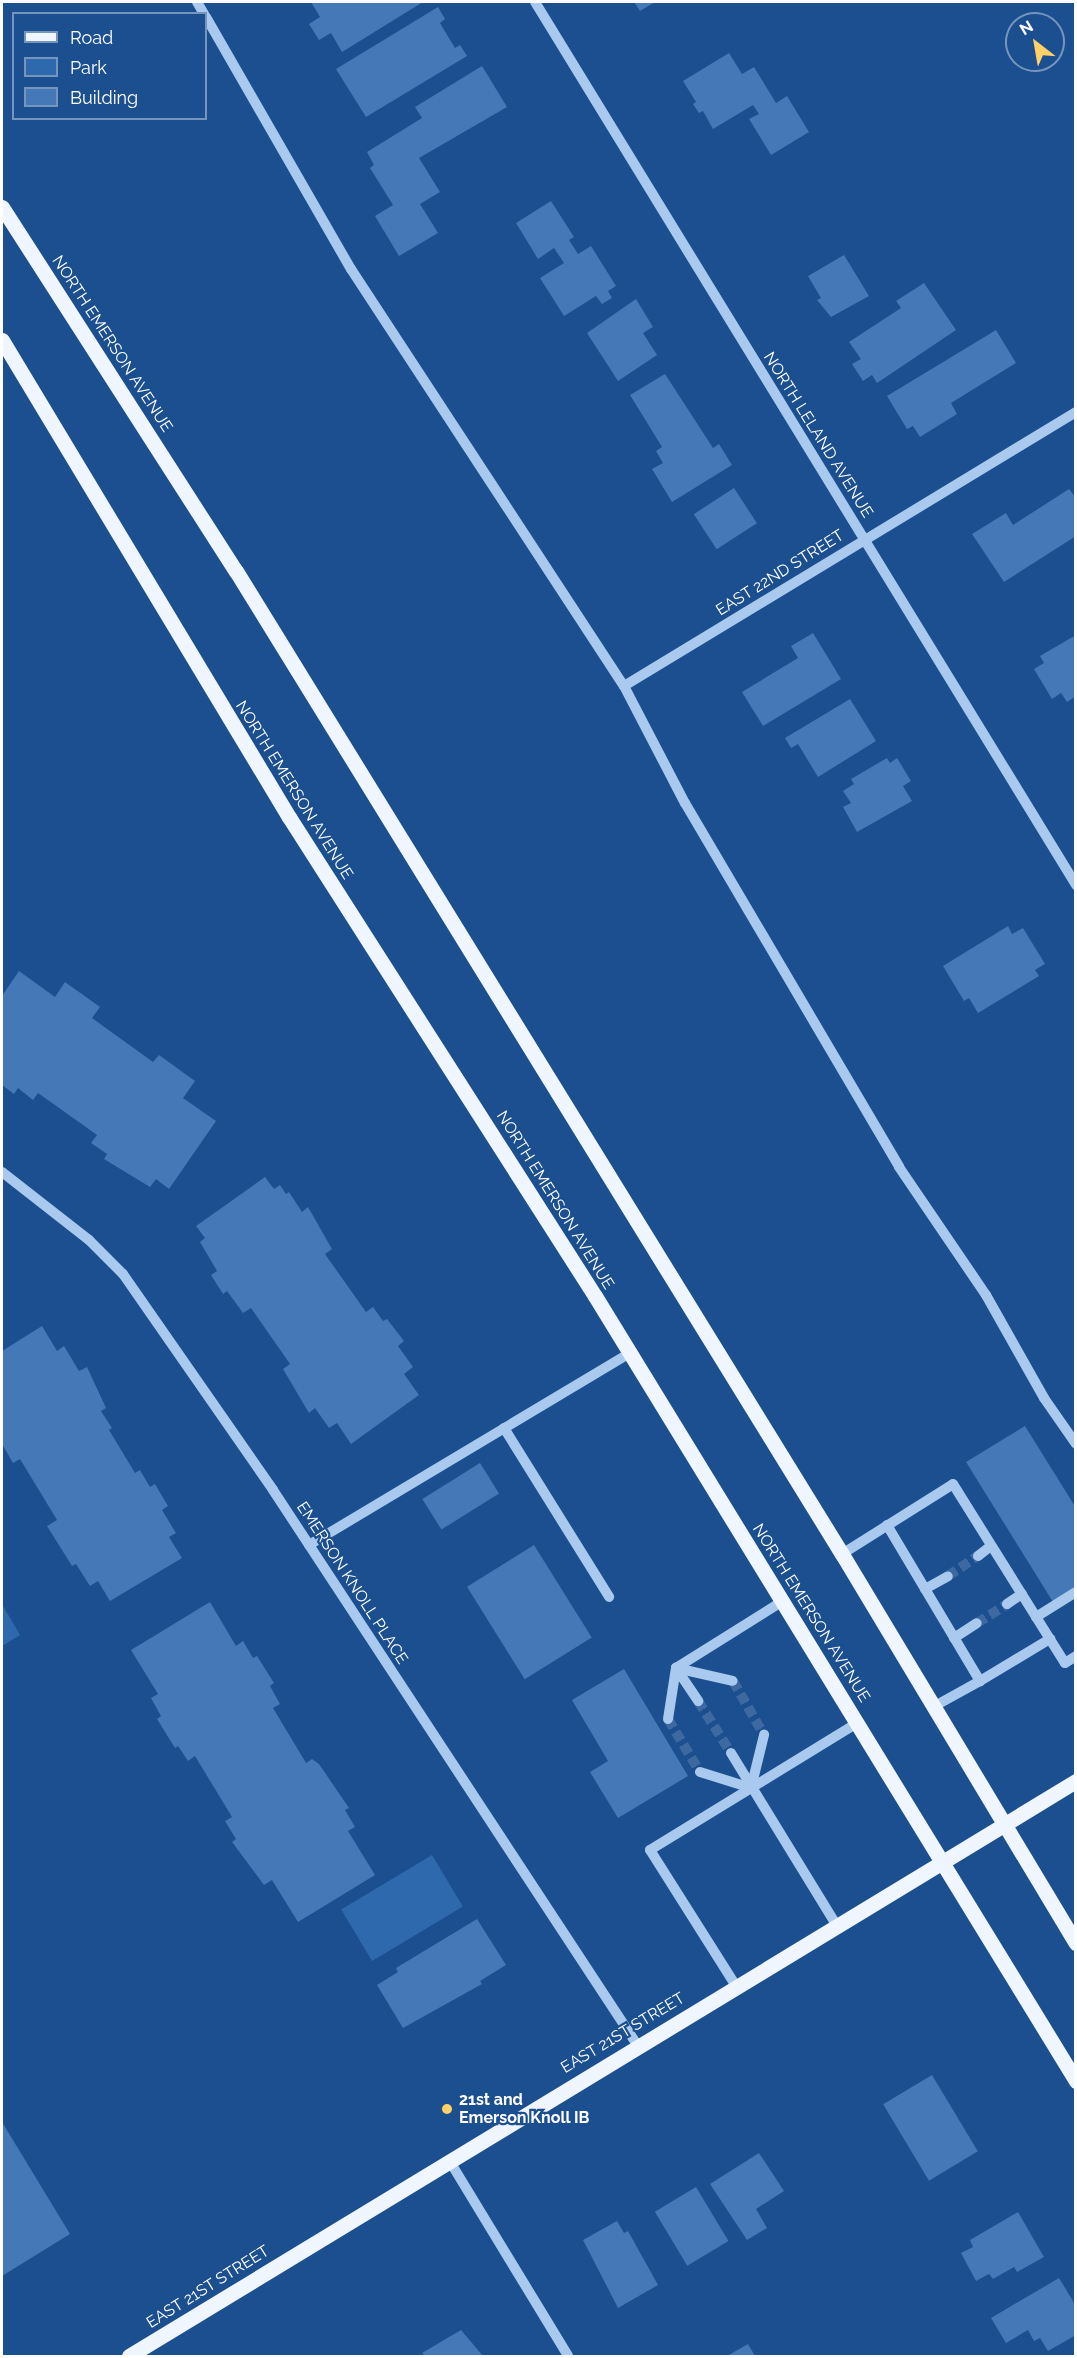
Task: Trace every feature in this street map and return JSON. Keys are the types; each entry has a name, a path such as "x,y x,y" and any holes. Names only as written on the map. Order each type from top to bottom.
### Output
{"main road":[{"name":"NORTH EMERSON AVENUE","path":"2,207 236,572 842,1554 1076,1943"},
{"name":"NORTH EMERSON AVENUE","path":"2,340 288,817 630,1353 1076,2081"},
{"name":"EAST 21ST STREET","path":"129,2356 1076,1781"}],"street":[{"name":"NORTH LELAND AVENUE","path":"535,2 1076,885"},
{"path":"207,18 351,269 624,686 685,802 899,1167 986,1295 1044,1398 1076,1444"},
{"name":"EAST 22ND STREET","path":"624,686 864,538 1076,412"},
{"name":"EMERSON KNOLL PLACE","path":"2,1172 88,1240 123,1274 309,1545 638,2046"},
{"path":"309,1545 630,1353"},
{"path":"504,1428 609,1597"},
{"path":"842,1554 953,1484 1065,1663 1076,1656"},
{"path":"887,1525 980,1681"},
{"path":"978,1556 992,1546"},
{"path":"925,1589 948,1575"},
{"path":"1036,1617 1076,1592"},
{"path":"1007,1604 1022,1594"},
{"path":"668,1719 676,1668 783,1601"},
{"path":"954,1638 976,1623"},
{"path":"933,1707 1050,1639"},
{"path":"676,1668 732,1681"},
{"path":"676,1668 698,1701"},
{"path":"736,1986 650,1850 857,1723"},
{"path":"752,1788 764,1734"},
{"path":"731,1753 837,1926"},
{"path":"700,1772 752,1788"},
{"path":"449,2160 568,2356"}],"green space":[{"path":"2,1604 20,1635 2,1646"},
{"path":"432,1855 463,1906 372,1961 341,1910"}],"building":[{"path":"311,2 423,2 342,52 331,33 319,40 309,24 320,17"},
{"path":"634,2 655,2 640,11"},
{"path":"438,7 445,19 440,23 455,48 460,45 467,56 366,117 336,69"},
{"path":"729,53 742,74 754,67 776,103 787,96 809,132 771,155 749,119 759,114 753,105 713,129 703,111 699,113 693,104 696,102 683,81"},
{"path":"482,66 507,107 419,158 440,192 420,204 438,233 399,256 375,216 393,205 370,168 374,165 367,152 422,118 415,107"},
{"path":"551,201 574,237 569,240 578,254 591,246 616,286 608,291 612,298 602,304 596,296 564,316 540,278 564,263 554,248 538,259 516,223"},
{"path":"844,255 869,296 831,317 817,300 821,298 808,276"},
{"path":"924,283 956,330 877,383 872,375 863,381 852,364 861,359 849,342 901,308 896,301"},
{"path":"636,299 653,327 643,333 657,355 618,381 587,333"},
{"path":"996,330 1016,363 951,403 957,414 920,437 913,426 907,429 887,396"},
{"path":"665,374 713,448 719,444 732,465 672,502 652,469 663,463 656,451 662,447 630,395"},
{"path":"734,488 757,523 717,549 694,514"},
{"path":"1069,489 1076,498 1076,536 1004,582 972,534 1006,513 1013,525"},
{"path":"813,633 841,679 763,726 742,692 798,658 791,646"},
{"path":"1076,635 1076,696 1067,702 1061,693 1052,699 1034,669 1044,663 1040,656"},
{"path":"850,699 876,741 818,777 798,744 791,748 785,738"},
{"path":"887,758 890,763 897,758 911,781 903,786 912,801 857,832 843,807 851,803 843,791 854,784 851,779"},
{"path":"1008,926 1012,934 1023,928 1045,964 1035,970 1039,976 978,1013 969,998 964,1001 943,966"},
{"path":"19,971 55,997 65,982 100,1007 92,1018 153,1062 159,1055 195,1081 183,1098 216,1121 169,1189 156,1179 150,1187 104,1159 107,1154 91,1143 97,1135 38,1093 33,1100 18,1088 14,1094 2,1085 2,996"},
{"path":"265,1177 274,1189 280,1185 286,1194 289,1192 302,1212 308,1207 332,1249 325,1254 366,1312 373,1307 383,1321 387,1319 404,1341 398,1346 413,1367 404,1374 419,1395 351,1444 337,1423 329,1428 315,1408 309,1413 283,1369 290,1364 251,1308 243,1313 227,1291 223,1294 211,1275 217,1271 200,1242 205,1238 196,1226"},
{"path":"42,1326 57,1351 64,1346 79,1371 87,1367 106,1408 101,1411 112,1428 109,1430 135,1473 140,1470 150,1487 155,1484 168,1506 162,1510 176,1533 169,1537 182,1558 110,1601 98,1581 90,1586 76,1564 72,1566 47,1526 57,1520 20,1459 13,1463 2,1444 2,1351"},
{"path":"1025,1426 1076,1508 1076,1588 1053,1602 966,1462"},
{"path":"480,1463 499,1494 441,1530 422,1499"},
{"path":"534,1545 592,1637 525,1679 467,1587"},
{"path":"210,1602 236,1646 243,1641 253,1658 257,1656 274,1683 270,1686 280,1704 273,1708 306,1763 312,1759 319,1764 349,1808 345,1810 355,1827 348,1831 375,1875 298,1922 272,1880 264,1885 232,1842 236,1839 225,1821 232,1817 195,1756 188,1761 178,1746 175,1748 157,1719 161,1716 151,1698 158,1694 131,1650"},
{"path":"624,1669 688,1776 618,1818 590,1772 608,1761 572,1700"},
{"path":"477,1919 506,1965 480,1981 482,1984 403,2028 377,1985 398,1972 396,1968"},
{"path":"932,2075 978,2151 929,2181 883,2104"},
{"path":"2,2122 70,2234 2,2276"},
{"path":"759,2153 784,2191 756,2209 767,2228 747,2240 710,2184"},
{"path":"696,2187 728,2241 687,2266 655,2212"},
{"path":"1018,2212 1044,2257 1017,2272 1014,2267 993,2279 989,2274 976,2281 961,2253 973,2247 970,2240"},
{"path":"617,2221 624,2233 628,2231 658,2285 618,2308 583,2240"},
{"path":"1059,2278 1076,2306 1076,2335 1048,2351 1040,2338 1034,2341 1028,2330 1006,2343 991,2318"},
{"path":"461,2330 483,2356 425,2356 422,2353"},
{"path":"748,2344 755,2356 727,2356"}],"tunnel":[{"path":"948,1576 978,1556"},
{"path":"977,1623 1007,1604"},
{"path":"733,1681 764,1735"},
{"path":"698,1701 731,1753"},
{"path":"668,1719 700,1772"}],"place":[{"name":"21st and Emerson Knoll IB","path":"447,2109"}]}
